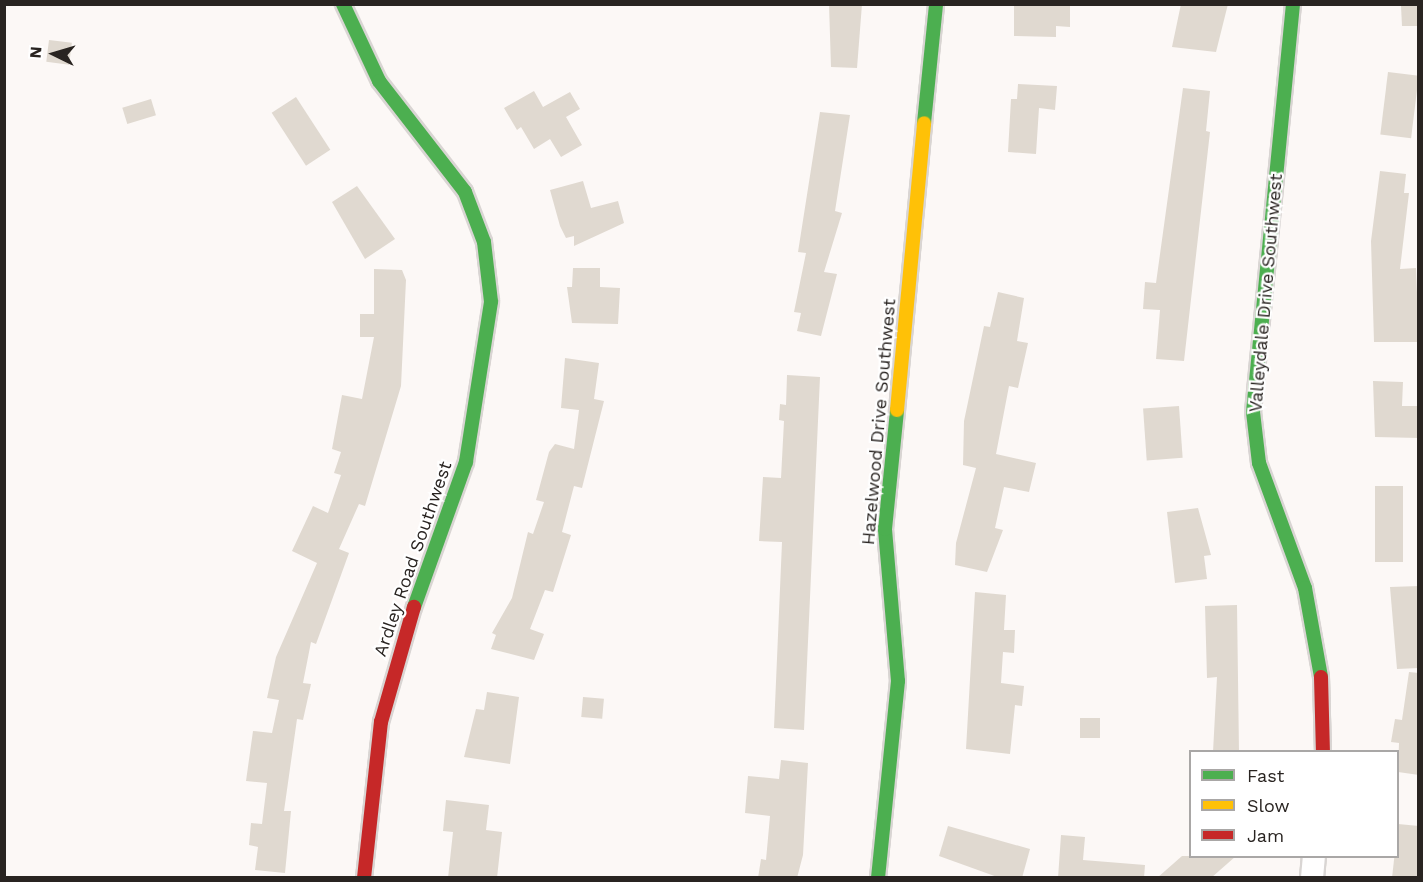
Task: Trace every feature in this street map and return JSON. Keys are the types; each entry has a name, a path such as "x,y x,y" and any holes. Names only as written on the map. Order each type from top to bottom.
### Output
{"street":[{"name":"Ardley Road Southwest","path":"343,4 379,81 465,192 484,242 490,302 466,462 403,638 381,722 364,878"},
{"name":"Hazelwood Drive Southwest","path":"878,878 898,681 885,529 936,4"},
{"name":"Valleydale Drive Southwest","path":"1293,4 1254,412 1259,463 1305,588 1323,686 1323,750"},
{"path":"1312,878 1314,858"}],"building":[{"path":"829,4 862,4 857,68 831,67"},
{"path":"1014,4 1070,4 1070,27 1056,26 1056,37 1014,36"},
{"path":"1181,4 1228,4 1216,52 1172,47"},
{"path":"1419,4 1419,26 1402,26 1401,6"},
{"path":"49,40 72,43 69,65 46,62"},
{"path":"1388,72 1418,76 1411,138 1380,135"},
{"path":"1018,84 1057,86 1055,110 1039,108 1036,154 1008,152 1011,99 1017,99"},
{"path":"1183,88 1210,91 1206,131 1210,132 1184,361 1156,359 1160,310 1143,309 1145,282 1156,283"},
{"path":"534,91 543,107 570,92 580,109 566,117 582,145 561,157 550,139 534,149 521,127 517,130 504,108"},
{"path":"296,97 330,150 306,166 272,113"},
{"path":"151,99 156,115 127,124 122,108"},
{"path":"820,112 850,115 835,211 842,213 824,272 837,274 821,336 797,331 801,313 794,312 806,253 798,252"},
{"path":"1380,171 1406,174 1404,193 1409,193 1400,269 1416,268 1419,342 1374,342 1371,241"},
{"path":"583,181 591,208 618,201 624,223 574,246 574,236 566,238 560,226 550,190"},
{"path":"357,186 395,239 365,259 332,202"},
{"path":"573,268 600,268 600,287 620,288 618,324 572,323 567,287 572,287"},
{"path":"374,269 402,270 406,280 401,386 365,506 359,504 339,549 349,553 316,644 311,642 303,683 311,684 303,720 297,719 284,811 291,811 285,873 255,870 258,847 249,845 251,823 262,824 267,783 246,781 253,731 272,733 279,700 267,698 276,657 317,563 292,551 313,506 328,513 341,475 334,473 341,452 332,449 342,395 362,399 374,337 360,337 360,314 374,314"},
{"path":"998,292 1024,298 1017,341 1028,343 1018,388 1009,386 996,454 1036,463 1029,492 1004,487 995,528 1003,530 987,572 955,565 956,543 976,468 963,465 964,421 984,326 990,327"},
{"path":"565,358 599,363 594,399 604,401 582,488 574,486 562,532 571,535 553,592 545,590 530,629 544,634 534,660 491,649 496,635 492,633 512,598 528,532 533,534 544,502 536,500 549,452 555,444 574,449 579,410 561,408"},
{"path":"787,375 820,377 804,730 774,728 782,542 759,541 763,477 781,478 784,421 779,420 780,404 786,405"},
{"path":"1373,381 1403,382 1402,406 1419,406 1419,438 1375,437"},
{"path":"1179,406 1183,458 1147,460 1143,409"},
{"path":"1375,486 1403,486 1403,562 1375,562"},
{"path":"1198,508 1211,555 1204,556 1207,579 1175,583 1167,512"},
{"path":"1419,586 1419,668 1397,669 1390,587"},
{"path":"975,592 1006,595 1004,630 1015,630 1014,653 1003,652 1001,683 1024,686 1022,706 1015,705 1010,754 966,749"},
{"path":"1237,605 1239,750 1213,750 1217,677 1207,678 1205,606"},
{"path":"1409,672 1419,673 1419,775 1399,772 1399,743 1391,742 1395,719 1402,720"},
{"path":"487,692 519,697 510,764 464,757 476,709 484,710"},
{"path":"583,697 604,699 602,719 581,717"},
{"path":"1080,718 1100,718 1100,738 1080,738"},
{"path":"781,760 808,763 803,855 797,878 758,878 761,859 766,860 770,816 745,813 748,776 779,779"},
{"path":"446,800 489,805 486,830 502,832 497,878 448,878 453,832 443,831"},
{"path":"1399,824 1419,826 1419,878 1392,878 1394,858 1399,858"},
{"path":"948,826 1030,849 1022,878 1000,878 939,856"},
{"path":"1061,835 1085,837 1083,860 1145,865 1144,878 1058,878"},
{"path":"1182,856 1234,858 1211,878 1157,878"}],"traffic: fast":[{"path":"343,4 379,81 465,192 484,242 491,302 466,462 414,607"},
{"path":"924,123 936,4"},
{"path":"1293,4 1253,412 1259,463 1305,588 1321,677"},
{"path":"878,878 898,681 885,529 897,410"}],"traffic: slow":[{"path":"897,410 924,123"}],"traffic: jam":[{"path":"364,878 381,722 414,607"},
{"path":"1321,677 1323,750"}]}
